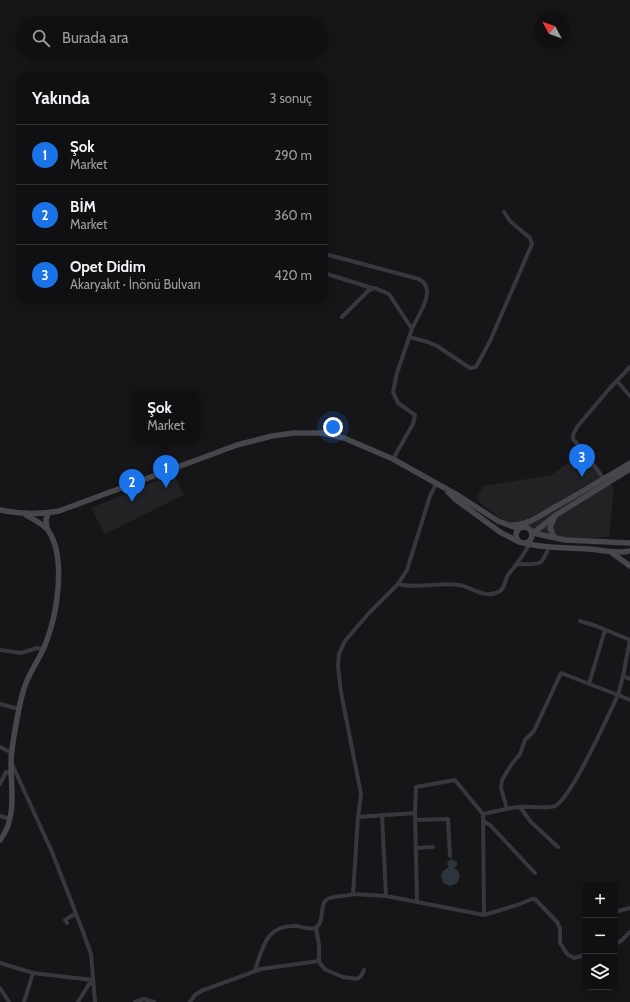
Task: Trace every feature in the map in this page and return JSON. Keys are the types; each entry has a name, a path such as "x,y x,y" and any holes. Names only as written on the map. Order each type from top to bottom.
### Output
{"main road":[{"path":"0,510 24,513 48,513 68,508 182,464 237,445 272,436 294,433 323,434 344,438 393,459 459,496 493,518 508,525 529,528 532,532 565,540 628,543 630,551 619,553 588,549 550,547 524,543 500,532 454,499 445,489"},
{"path":"508,525 522,524 532,520 630,463"},
{"path":"532,532 537,530 556,515 630,469"},
{"path":"24,513 47,529"},
{"path":"0,840 6,831 12,808 9,773 19,709 28,679 50,632 54,614 58,571 57,554 54,542 47,529 46,520 48,513"},
{"path":"554,537 550,528 556,515"},
{"path":"524,543 516,535 532,520"},
{"path":"524,543 531,540 532,532"},
{"path":"612,542 609,547 610,552 630,566"}],"street":[{"path":"410,337 437,346 470,368 476,367 493,334 532,244 530,238 510,221 504,212"},
{"path":"329,255 419,279 423,281 427,287 428,295 412,329 397,373 393,392 398,403 415,415 413,424 393,459"},
{"path":"328,274 375,288 389,294 412,329"},
{"path":"342,317 372,288"},
{"path":"604,479 573,438 573,434 577,427 630,367"},
{"path":"617,381 630,396"},
{"path":"353,894 361,794 341,692 338,666 339,654 345,641 369,613 398,584 407,570 430,496 436,484"},
{"path":"398,584 404,586 442,584 458,585 483,594 494,593 501,590 507,576 517,564 524,543"},
{"path":"517,564 538,564 544,561 550,547"},
{"path":"483,814 520,807 555,806 562,800 595,744 618,695 630,640 580,621"},
{"path":"589,684 605,630"},
{"path":"0,650 21,652 37,648 43,649"},
{"path":"507,809 501,788 502,780 520,754 526,740 534,732 560,673 630,700"},
{"path":"623,676 630,680"},
{"path":"0,704 19,709"},
{"path":"0,747 12,753"},
{"path":"11,762 52,852 91,954 95,1002"},
{"path":"0,770 9,773 0,784"},
{"path":"417,902 415,820 416,787 455,780 483,814 484,915"},
{"path":"520,807 531,822 558,847"},
{"path":"358,817 415,813"},
{"path":"382,815 386,896"},
{"path":"0,816 10,819"},
{"path":"415,820 448,819 450,830 450,856"},
{"path":"483,821 490,825 535,873"},
{"path":"416,848 433,847"},
{"path":"364,970 361,976 357,979 343,977 326,970 319,961 319,945 316,928 319,924 324,904 331,898 353,894 386,896 484,915 517,905 532,898 535,899 558,924 560,941 567,954 575,958 582,956"},
{"path":"618,911 630,908"},
{"path":"67,922 65,920 76,913"},
{"path":"255,970 264,942 275,930 289,926 311,929 316,928"},
{"path":"618,943 630,932"},
{"path":"190,1002 195,995 201,991 255,970 319,961"},
{"path":"0,963 33,973 93,981"},
{"path":"24,1002 33,973"},
{"path":"78,1002 93,981"},
{"path":"0,988 9,1002"},
{"path":"135,1002 144,999 154,1002"}],"shaded area":[{"path":"580,455 614,488 609,537 565,540 508,525 476,499 483,486 551,475"},
{"path":"174,474 184,495 105,534 91,508"},
{"path":"452,859 457,862 457,865 454,868 458,871 460,877 457,883 450,886 443,883 441,876 443,871 449,867 447,864 448,861"}],"place":[{"name":"Opet Didim","path":"582,477"},
{"name":"Şok","path":"166,488"},
{"name":"BİM","path":"132,502"}]}
